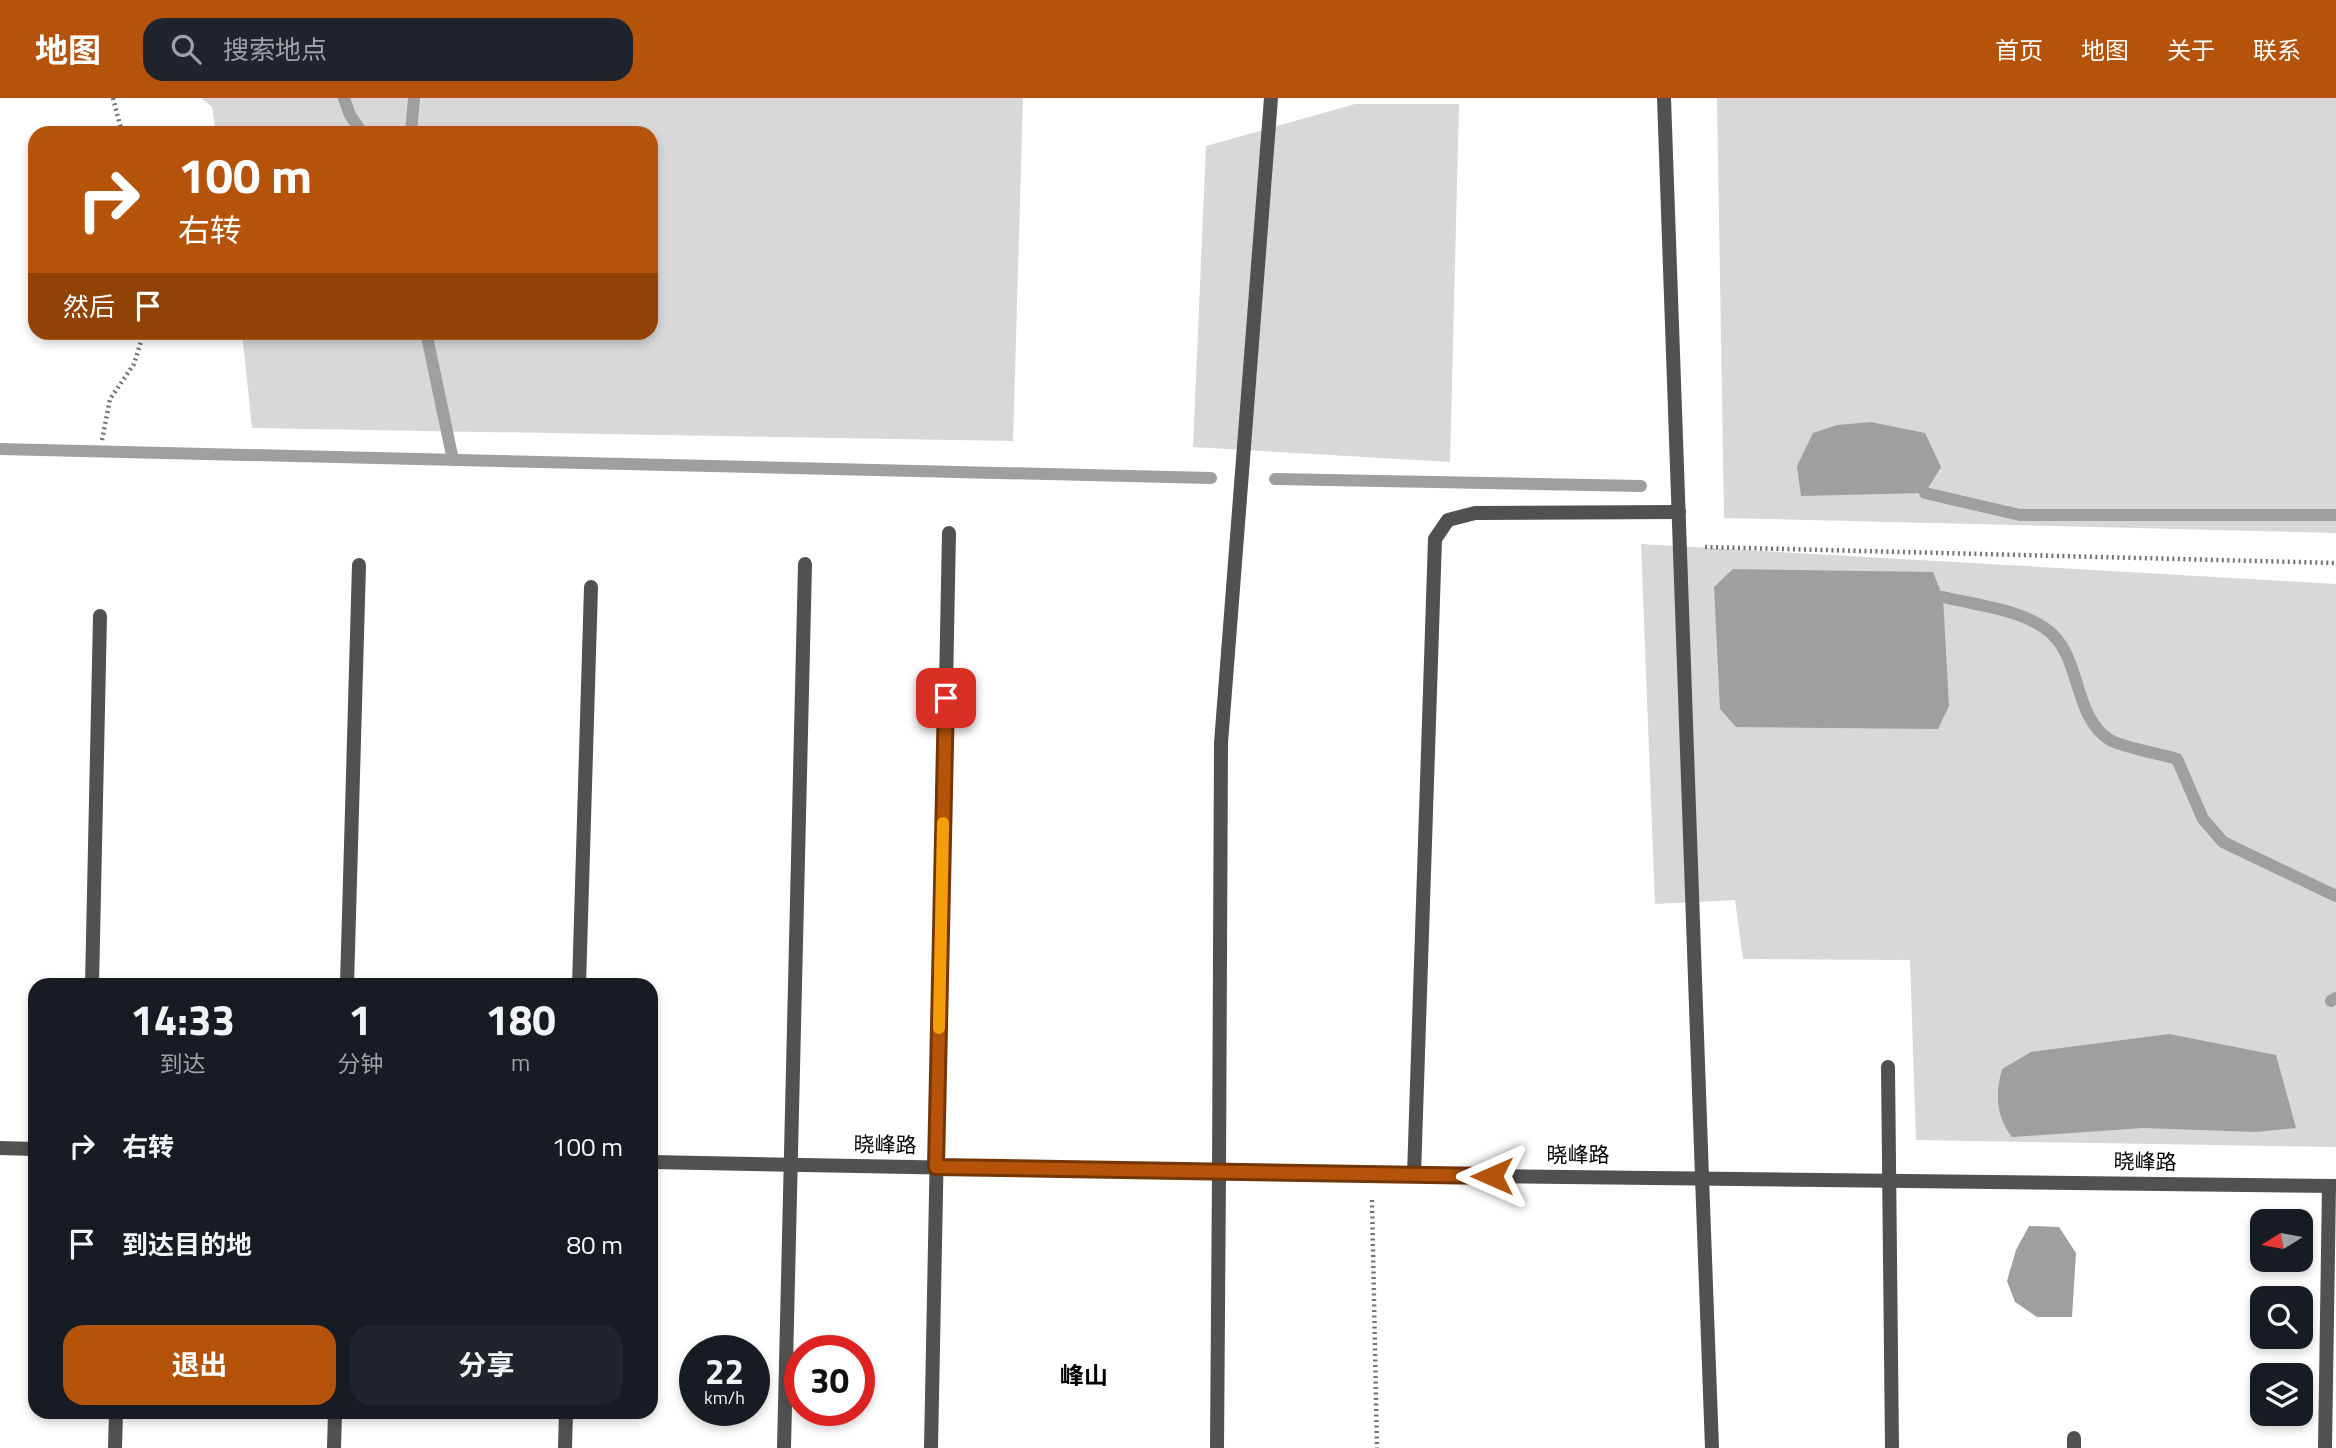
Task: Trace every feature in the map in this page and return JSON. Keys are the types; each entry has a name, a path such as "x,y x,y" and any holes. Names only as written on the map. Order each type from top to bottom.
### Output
{"street":[{"path":"1217,1448 1221,743 1271,98"},
{"path":"1664,98 1712,1448"},
{"path":"1414,1175 1435,539 1448,520 1475,513 1679,512"},
{"path":"931,1448 949,533"},
{"path":"784,1448 805,564"},
{"path":"347,978 359,565"},
{"path":"579,978 591,587"},
{"path":"92,978 100,616"},
{"path":"1888,1067 1892,1448"},
{"path":"0,1148 28,1149"},
{"name":"晓峰路","path":"658,1162 1219,1173 2333,1186"},
{"path":"2325,1448 2333,1186"},
{"path":"115,1448 116,1419"},
{"path":"334,1448 335,1419"},
{"path":"565,1448 566,1419"}],"path":[{"path":"113,98 120,126"},
{"path":"102,440 110,399 134,364 142,340"},
{"path":"1680,546 2336,563"},
{"path":"1371,1174 1377,1448"}],"shaded area":[{"path":"201,98 1023,98 1013,441 252,428 243,340 658,340 658,126 215,126 212,107"},
{"path":"1717,98 2336,98 2336,533 1724,518"},
{"path":"1355,104 1459,104 1450,462 1193,447 1206,146"},
{"path":"1871,422 1925,433 1941,467 1925,493 1801,496 1797,466 1813,433 1837,425"},
{"path":"1641,544 2336,584 2336,1147 1916,1140 1910,960 1743,959 1735,900 1655,904"},
{"path":"1733,569 1933,572 1943,597 1949,706 1938,729 1736,727 1720,709 1714,587"},
{"path":"2169,1034 2276,1055 2296,1128 2256,1132 2143,1128 2012,1137 2007,1129 1998,1105 2002,1069 2031,1052"},
{"path":"2029,1226 2059,1227 2076,1253 2072,1317 2037,1317 2015,1302 2007,1281 2016,1250"}],"waterway":[{"path":"344,98 357,126"},
{"path":"412,126 414,98"},
{"path":"428,340 453,460"},
{"path":"0,449 1211,478"},
{"path":"1275,479 1641,486"},
{"path":"1925,493 2020,515 2336,515"},
{"path":"1943,597 2010,612 2046,629 2058,640 2066,654 2082,701 2098,729 2115,743 2177,759 2203,819 2223,842 2336,896"},
{"path":"2331,1001 2336,998"}],"slow traffic":[{"path":"939,1028 943,823"}],"district":[{"name":"峰山","path":"1084,1376"}],"route":[{"path":"946,698 936,1167 1492,1176"}]}
